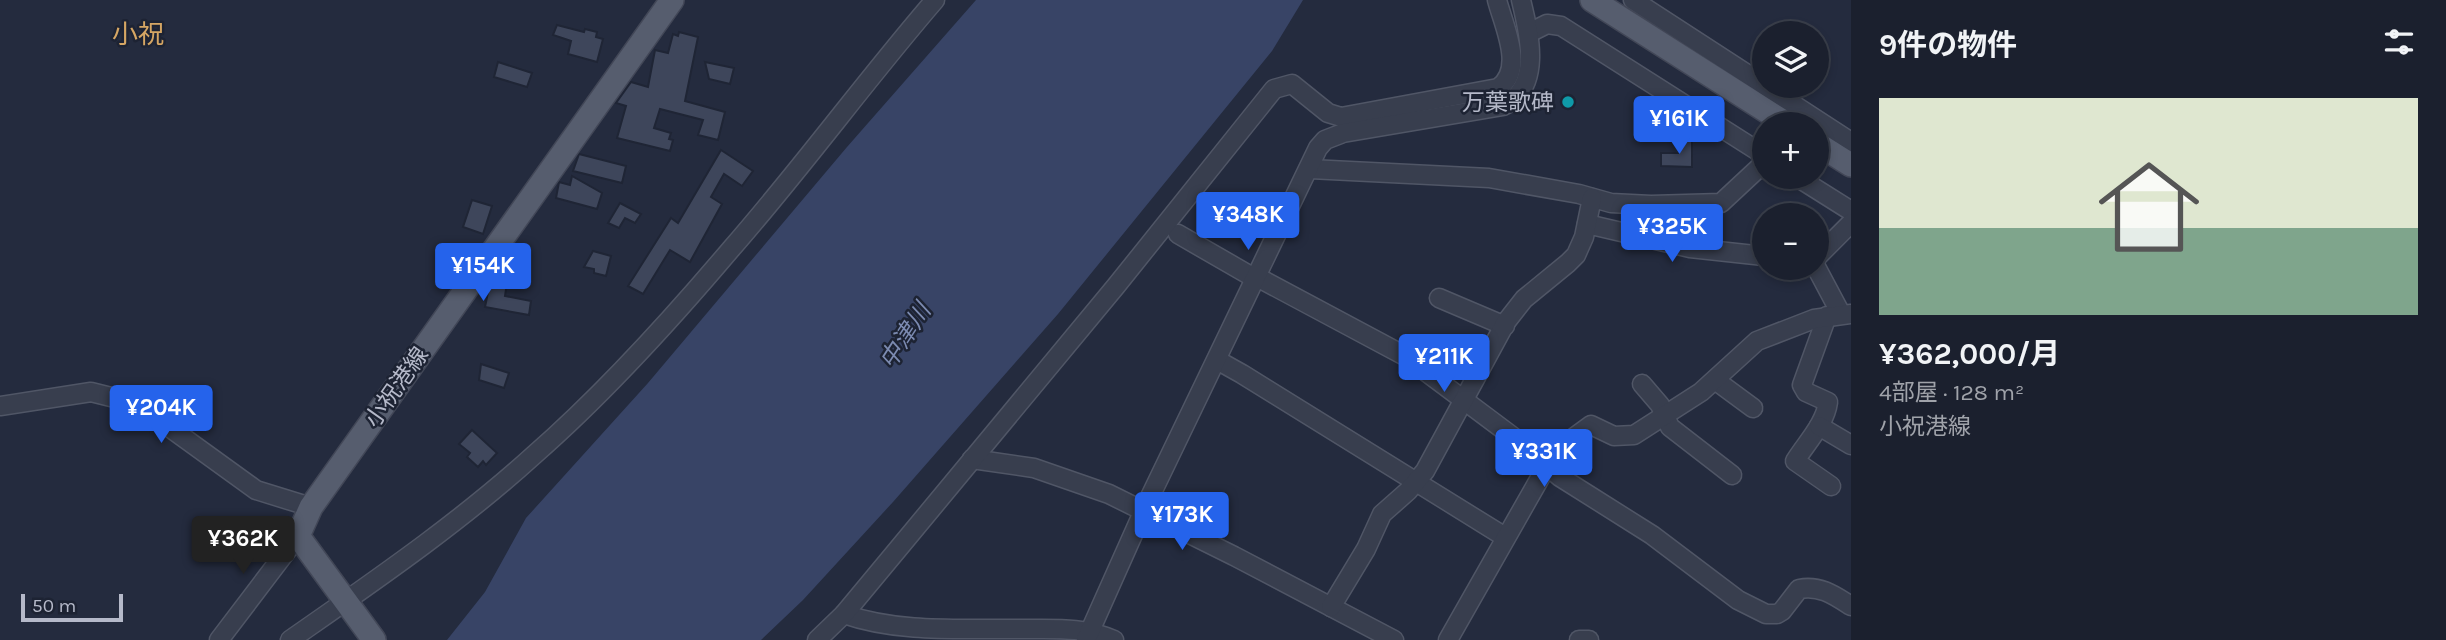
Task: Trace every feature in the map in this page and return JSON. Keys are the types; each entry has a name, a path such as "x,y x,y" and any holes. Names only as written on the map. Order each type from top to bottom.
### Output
{"main road":[{"name":"小祝港線","path":"298,536 311,507 672,0"},
{"path":"1592,0 1768,112"},
{"path":"1829,151 1851,165"},
{"path":"298,536 374,640"}],"street":[{"path":"290,640 348,605 486,496 535,454 602,389 732,249 898,43 936,0"},
{"path":"817,640 844,614 1116,286 1274,89 1292,84 1328,113 1341,117 1498,88 1506,82 1512,63 1497,0"},
{"path":"1088,635 1143,511 1321,144 1333,136 1508,103 1520,92 1527,78 1530,62 1529,33 1521,0"},
{"path":"1633,0 1752,77"},
{"path":"1529,33 1547,24 1561,26 1752,147"},
{"path":"1784,98 1851,142"},
{"path":"1310,169 1489,178 1611,203 1651,205 1721,203 1752,174"},
{"path":"1816,189 1851,211"},
{"path":"1331,607 1366,549 1382,514 1417,482 1505,326 1524,299 1569,263 1581,244 1592,198"},
{"path":"1829,245 1851,223"},
{"path":"1587,224 1690,248 1752,255"},
{"path":"1178,234 1340,323 1387,345 1421,367 1520,442 1547,467 1652,535 1738,600 1766,614 1780,613 1796,592 1801,589 1819,589 1851,606"},
{"path":"1822,280 1840,315"},
{"path":"1439,298 1505,326"},
{"path":"1448,640 1505,537 1547,467 1565,444 1591,425 1614,436 1628,436 1641,431 1715,380 1757,341 1840,315"},
{"path":"1831,486 1795,463 1819,426 1828,402 1806,392 1801,381 1840,315"},
{"path":"1217,360 1505,537"},
{"path":"1715,380 1753,408"},
{"path":"1642,384 1657,400 1670,427 1732,475"},
{"path":"0,406 91,392 123,400 144,409 256,490 311,507"},
{"path":"1819,426 1851,445"},
{"path":"972,459 1034,468 1092,487 1394,640"},
{"path":"219,640 298,536"},
{"path":"844,614 904,627 1088,635 1114,640"},
{"path":"1579,640 1589,640"}],"water":[{"name":"中津川","path":"976,0 1303,0 1272,51 1058,314 893,502 803,600 761,640 447,640 485,592 526,518 648,383 847,147"}],"building":[{"path":"557,25 584,32 585,29 597,32 596,37 603,39 597,62 568,54 571,41 553,35"},
{"path":"679,32 698,37 685,101 725,112 718,140 698,135 703,120 660,109 654,128 671,133 669,139 673,140 670,151 617,138 626,106 616,103 631,82 648,87 655,50 668,53 673,34 678,36"},
{"path":"498,62 532,73 527,87 494,77"},
{"path":"705,62 734,68 730,84 709,79"},
{"path":"1679,139 1692,139 1692,167 1661,166 1661,153 1679,153"},
{"path":"721,150 753,171 742,186 724,174 711,197 722,204 690,262 670,250 643,294 628,286 671,218 678,223"},
{"path":"579,154 626,166 622,183 573,171"},
{"path":"572,176 602,193 597,209 556,198 559,182 570,185"},
{"path":"472,200 492,206 483,234 463,227"},
{"path":"620,203 641,214 635,223 625,218 619,228 608,223"},
{"path":"593,251 611,256 606,276 584,267"},
{"path":"495,273 508,277 505,296 531,301 529,315 485,307"},
{"path":"481,364 509,373 504,388 479,380"},
{"path":"472,430 497,453 486,465 483,461 478,467 467,457 470,453 459,444"}],"place":[{"name":"万葉歌碑","path":"1568,102"}],"district":[{"name":"小祝","path":"138,34"}]}
